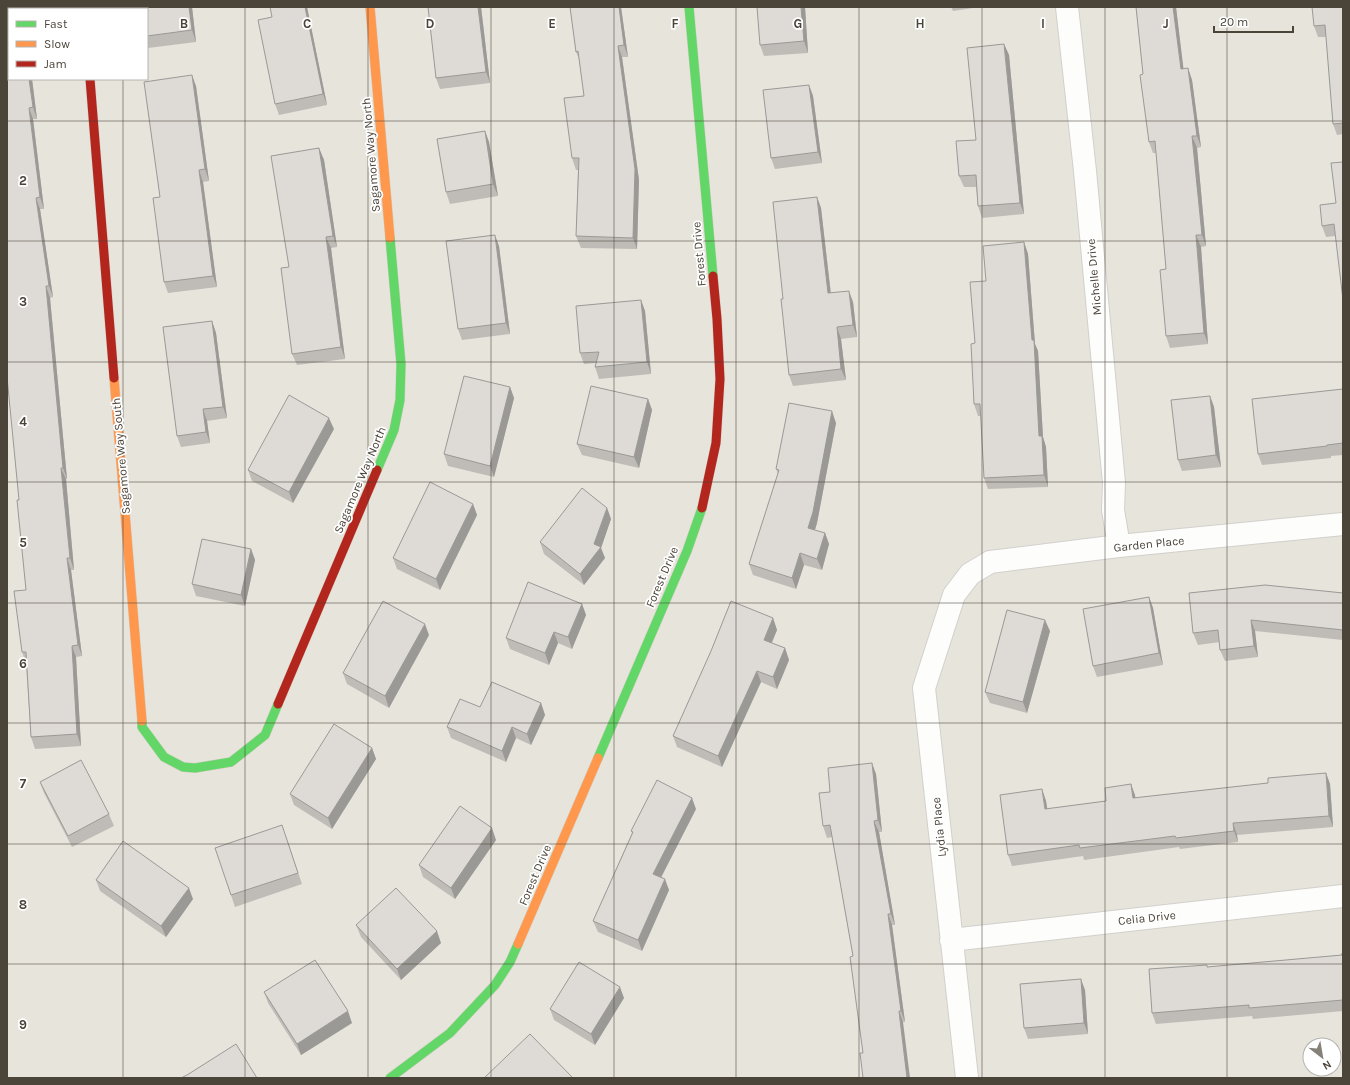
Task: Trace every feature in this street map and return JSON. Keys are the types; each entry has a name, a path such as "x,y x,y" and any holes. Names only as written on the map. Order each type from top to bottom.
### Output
{"street":[{"name":"Sagamore Way North","path":"231,762 265,735 394,430 400,400 401,364 370,7"},
{"name":"Forest Drive","path":"390,1078 450,1033 495,985 510,962 687,551 704,501 716,443 720,379 717,319 689,7"},
{"name":"Michelle Drive","path":"1067,7 1114,483 1113,510 1120,546"},
{"name":"Sagamore Way South","path":"90,80 142,727 164,757 183,767 195,768 231,762"},
{"name":"Garden Place","path":"962,584 970,574 990,562 1120,546 1343,524"},
{"name":"Lydia Place","path":"962,584 954,595 924,688 967,1078"},
{"name":"Celia Drive","path":"951,940 1343,896"}],"shaded area":[{"path":"7,7 1343,7 1343,1078 7,1078"}],"building":[{"path":"7,7 22,7 8,8 8,80 29,80 33,107 29,108 40,197 36,198 49,286 46,286 70,558 67,558 78,645 72,646 77,734 31,737 26,652 22,652 14,591 26,590 7,377"},
{"path":"189,7 192,30 148,36 148,8 140,8"},
{"path":"270,7 305,7 323,94 275,104 258,20 272,17"},
{"path":"428,7 478,7 486,72 436,78"},
{"path":"570,7 619,7 624,45 618,46 635,169 633,238 576,236 579,158 572,158 564,98 584,96"},
{"path":"757,7 801,7 804,41 760,45"},
{"path":"1136,7 1173,7 1181,69 1188,68 1197,136 1192,136 1202,235 1196,235 1204,333 1166,336 1160,270 1166,269 1155,141 1149,142 1140,75 1143,74"},
{"path":"1312,7 1343,7 1343,123 1333,124 1325,25 1314,26"},
{"path":"1004,44 1020,203 978,206 976,175 959,176 956,141 976,140 967,48"},
{"path":"192,75 205,169 199,170 213,276 164,282 153,198 160,197 144,82"},
{"path":"809,85 818,152 771,158 763,90"},
{"path":"485,131 493,184 446,192 437,139"},
{"path":"319,148 333,236 326,237 341,347 292,354 281,268 289,267 271,156"},
{"path":"1343,162 1343,300 1334,224 1322,226 1320,205 1336,203 1331,163"},
{"path":"817,197 828,293 849,291 853,325 837,327 841,369 789,375 773,202"},
{"path":"495,235 506,323 458,329 446,241"},
{"path":"1024,242 1032,340 1034,340 1039,436 1042,436 1044,475 984,478 980,404 974,404 971,344 975,343 970,282 986,281 983,246"},
{"path":"641,300 647,362 595,367 599,352 580,353 576,306"},
{"path":"212,321 223,407 203,409 206,432 177,436 163,327"},
{"path":"464,376 510,387 490,466 444,454"},
{"path":"591,386 648,399 634,457 577,444"},
{"path":"1343,389 1343,443 1258,454 1252,399"},
{"path":"289,395 329,418 289,492 248,470"},
{"path":"1210,396 1216,455 1178,460 1171,400"},
{"path":"789,403 832,411 813,512 808,528 825,533 817,559 800,553 792,578 749,564 779,470 776,469"},
{"path":"430,482 473,504 436,579 393,558"},
{"path":"582,488 607,508 594,544 601,547 580,574 540,542"},
{"path":"202,539 251,549 241,595 192,584"},
{"path":"528,582 582,604 568,637 554,632 545,653 506,638"},
{"path":"1265,585 1343,593 1343,630 1251,620 1254,646 1220,650 1218,630 1193,633 1189,593"},
{"path":"1149,597 1159,653 1093,666 1083,609"},
{"path":"383,601 425,624 385,696 343,673"},
{"path":"731,601 773,618 764,640 785,648 773,677 757,671 718,756 673,736 711,651"},
{"path":"1007,610 1045,620 1023,702 985,692"},
{"path":"492,682 541,703 527,734 512,727 502,751 447,727 460,699 480,707"},
{"path":"334,724 372,748 328,818 290,794"},
{"path":"81,760 109,814 68,836 40,782"},
{"path":"872,763 878,820 874,821 891,914 888,914 901,1011 899,1011 907,1078 863,1078 860,1053 863,1053 850,957 853,956 830,825 823,826 819,793 830,792 828,768"},
{"path":"1326,773 1329,816 1233,823 1234,831 1176,838 1175,836 1080,848 1079,845 1008,855 1000,795 1042,789 1045,809 1106,801 1105,788 1131,784 1133,798 1268,783 1268,778"},
{"path":"657,780 692,798 653,874 665,879 638,940 593,921 633,832 631,831"},
{"path":"460,806 492,828 451,888 419,865"},
{"path":"282,825 298,873 231,895 215,848"},
{"path":"123,841 189,888 161,926 96,880"},
{"path":"396,888 437,931 397,969 356,925"},
{"path":"1342,953 1343,1000 1249,1008 1249,1005 1152,1013 1149,969 1207,965 1207,967 1342,955"},
{"path":"315,960 348,1011 297,1044 264,992"},
{"path":"579,962 620,987 591,1034 550,1009"},
{"path":"1081,979 1084,1023 1024,1028 1020,984"},
{"path":"530,1034 573,1078 484,1078"},
{"path":"236,1044 257,1078 181,1078 187,1075"}],"traffic: fast":[{"path":"689,7 713,276"},
{"path":"377,470 394,430 400,400 401,364 390,238"},
{"path":"598,758 687,551 702,508"},
{"path":"142,721 142,727 164,757 183,767 195,768 231,762 265,735 278,704"},
{"path":"390,1078 450,1033 495,985 510,962 518,944"}],"traffic: slow":[{"path":"370,7 390,238"},
{"path":"114,378 142,721"},
{"path":"518,944 598,758"}],"traffic: jam":[{"path":"90,80 114,378"},
{"path":"702,508 716,443 720,379 713,276"},
{"path":"278,704 377,470"}]}
